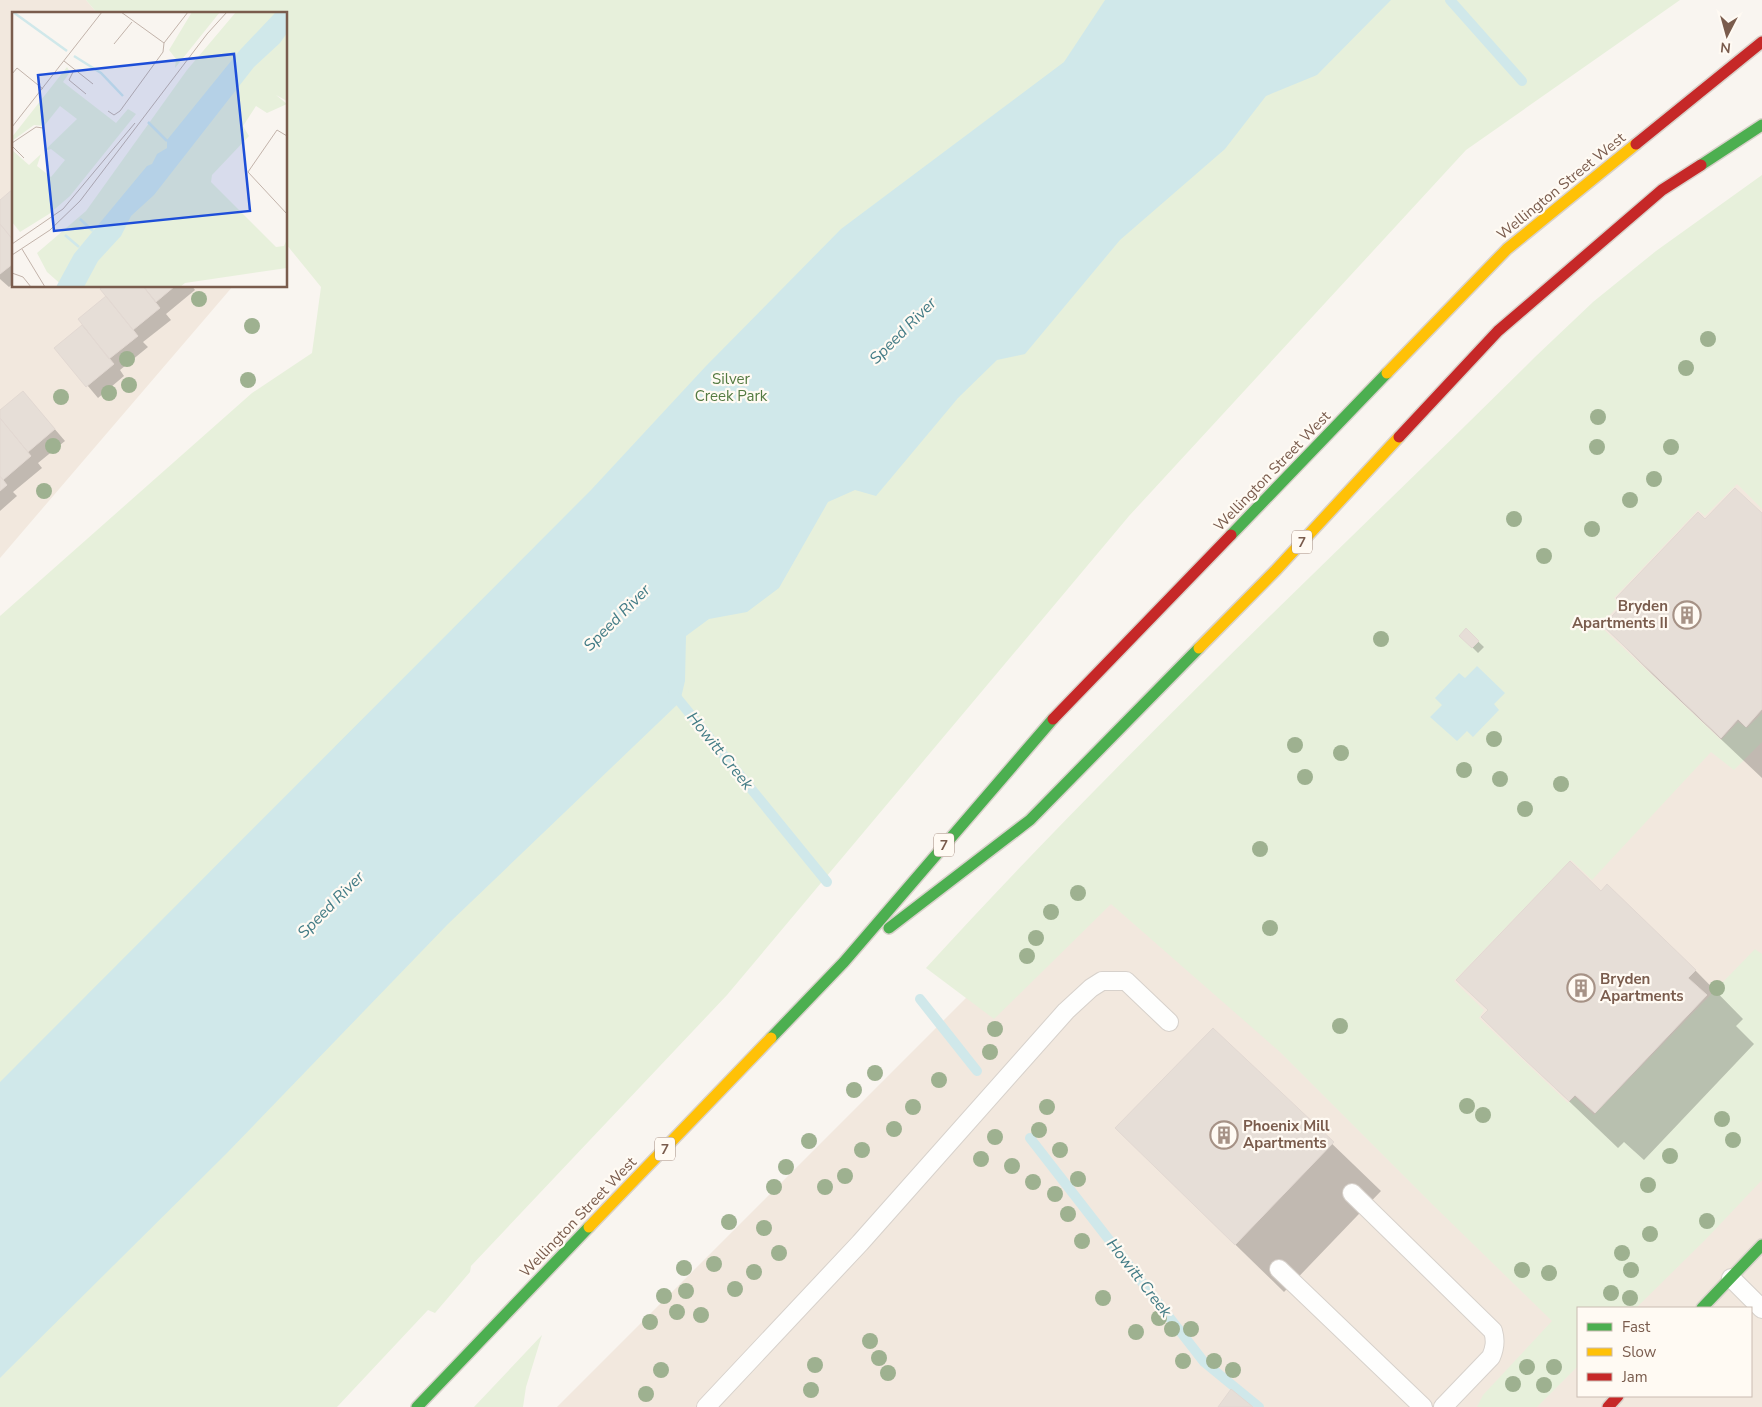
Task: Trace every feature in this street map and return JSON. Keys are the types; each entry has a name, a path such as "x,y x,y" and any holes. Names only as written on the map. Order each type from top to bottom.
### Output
{"main road":[{"name":"Wellington Street West","path":"417,1407 844,962 1044,728 1507,249 1762,42"},
{"name":"Wellington Street West","path":"844,962 1030,820 1276,570 1498,332 1662,190 1762,125"},
{"path":"1703,1307 1762,1245"},
{"path":"1608,1407 1617,1397"}],"lane":[{"path":"706,1407 860,1242 1066,1011 1091,988 1102,981 1126,981 1169,1022"},
{"path":"1352,1193 1493,1330 1495,1340 1491,1357 1443,1407"},
{"path":"1279,1269 1423,1407"},
{"path":"1731,1278 1762,1309"}],"shaded area":[{"path":"0,0 86,0 96,12 12,12 12,288 231,288 0,558"},
{"path":"1762,400 1762,1407 557,1407 1090,874"}],"green space":[{"name":"Silver Creek Park","path":"86,0 1680,0 1466,150 1129,516 727,995 471,1266 470,1272 435,1313 428,1310 337,1407 0,1407 0,616 252,393 312,353 321,287 288,246 288,12 96,12"},
{"path":"1762,175 1762,509 1737,484 1705,516 1698,510 1614,598 1620,604 1600,626 1721,740 1738,722 1747,728 1762,713 1762,742 1734,770 1711,752 1592,880 1571,860 1454,981 1484,1010 1479,1018 1568,1103 1575,1097 1594,1115 1755,949 1762,954 1762,1180 1637,1307 1577,1307 1577,1367 1537,1407 1477,1407 1483,1395 1552,1321 1280,1052 1111,904 994,1019 926,968 1074,811 1227,658 1535,357 1593,302 1656,251"},
{"path":"542,1335 526,1387 523,1407 474,1407"}],"water":[{"name":"Speed River","path":"1105,0 1391,0 1317,75 1266,96 1225,149 1120,240 1025,354 997,360 958,398 876,496 855,490 828,502 779,588 747,612 709,619 686,636 685,681 680,702 448,924 226,1154 0,1378 0,1082 591,490 706,366 841,229 1064,62"},
{"path":"1477,666 1505,693 1494,704 1499,710 1473,737 1467,731 1457,741 1430,717 1442,705 1435,698 1459,673 1465,678"}],"building":[{"path":"12,190 12,239 0,224 0,200"},
{"path":"0,224 12,239 12,265 0,274"},
{"path":"145,288 160,308 133,330 100,289"},
{"path":"145,288 173,288 156,302"},
{"path":"106,296 138,336 109,359 78,319"},
{"path":"82,325 114,364 86,387 54,348"},
{"path":"23,391 55,429 28,452 0,418 0,410"},
{"path":"0,418 31,456 3,480 0,476"},
{"path":"0,476 7,485 0,491"},
{"name":"Bryden Apartments II","path":"1735,488 1762,513 1762,709 1746,727 1738,719 1721,738 1603,626 1623,604 1616,598 1698,512 1705,519"},
{"path":"1466,628 1479,641 1472,648 1459,636"},
{"name":"Bryden Apartments","path":"1570,861 1601,891 1607,884 1696,970 1688,978 1707,995 1595,1113 1575,1095 1569,1101 1523,1058 1481,1017 1488,1010 1456,980"},
{"name":"Phoenix Mill Apartments","path":"1213,1028 1334,1142 1235,1245 1115,1128"},
{"path":"1231,1389 1253,1407 1218,1407"}],"waterway":[{"path":"1450,0 1522,81"},
{"name":"Howitt Creek","path":"673,693 827,882"},
{"name":"Howitt Creek","path":"920,999 977,1071"},
{"name":"Howitt Creek","path":"1030,1138 1204,1362 1259,1407"}],"traffic: fast":[{"path":"1701,165 1762,125"},
{"path":"1231,535 1387,373"},
{"path":"889,928 1030,820 1199,648"},
{"path":"771,1038 844,962 1053,719"},
{"path":"417,1407 589,1227"},
{"path":"1703,1307 1762,1245"}],"traffic: slow":[{"path":"1387,373 1507,249 1636,144"},
{"path":"1199,648 1276,570 1399,437"},
{"path":"589,1227 771,1038"}],"traffic: jam":[{"path":"1636,144 1762,42"},
{"path":"1399,437 1498,331 1662,190 1701,165"},
{"path":"1053,719 1231,535"},
{"path":"1608,1407 1617,1397"}],"place":[{"name":"Bryden Apartments II","path":"1687,615"},
{"name":"Bryden Apartments","path":"1581,988"},
{"name":"Phoenix Mill Apartments","path":"1224,1135"}]}
